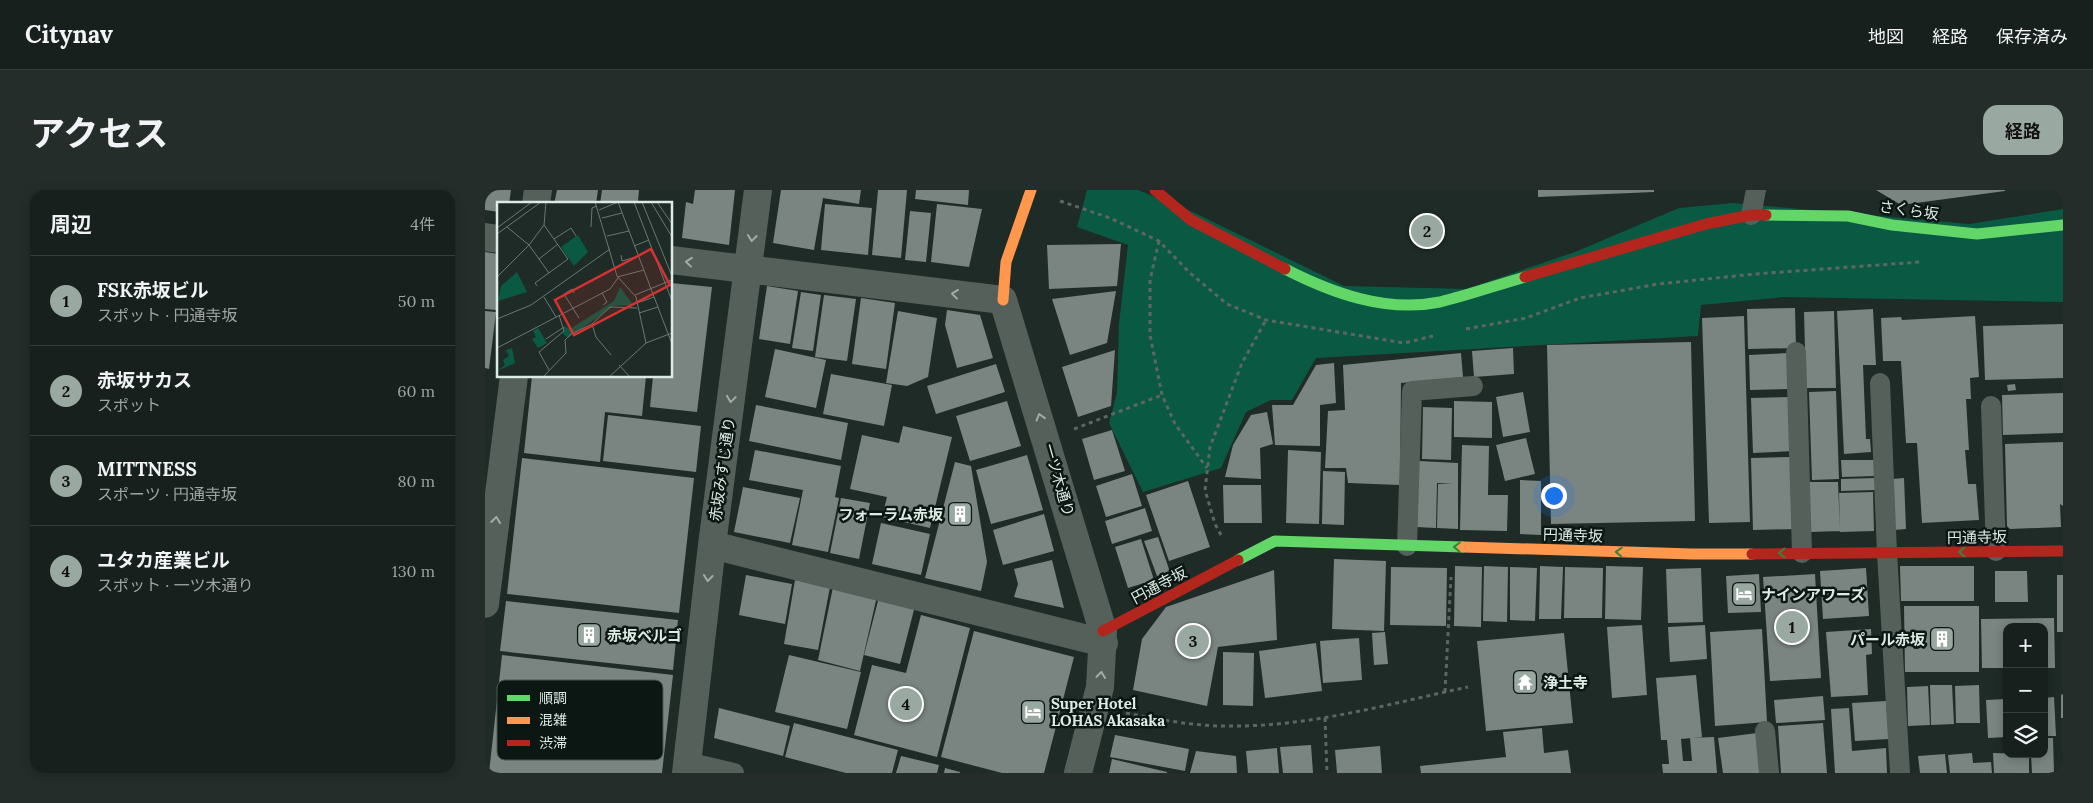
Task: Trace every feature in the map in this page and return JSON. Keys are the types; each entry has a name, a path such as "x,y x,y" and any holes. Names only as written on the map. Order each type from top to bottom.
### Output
{"street":[{"name":"赤坂みすじ通り","path":"688,761 712,545 758,190"},
{"name":"一ツ木通り","path":"1031,190 1006,262 1003,300 1103,637 1100,687 1077,773"},
{"name":"さくら坂","path":"1155,190 1191,220 1319,286 1357,299 1399,305 1439,302 1706,224 1751,215 1848,216 1892,225 1977,234 2063,225"},
{"path":"673,260 1003,300"},
{"path":"485,604 514,378"},
{"name":"円通寺坂","path":"1103,637 1275,541 1692,554 2063,551"},
{"path":"712,545 1103,637"}],"lane":[{"path":"1751,215 1756,190"},
{"path":"1797,352 1803,553"},
{"path":"1880,383 1887,553 1901,773"},
{"path":"1407,546 1412,391 1473,386"},
{"path":"1991,406 1996,551"},
{"path":"1765,731 1769,773"},
{"path":"688,761 734,773"}],"path":[{"path":"1159,241 1150,280 1150,335 1162,395 1175,424 1208,469"},
{"path":"1236,562 1215,524 1205,490 1210,447 1242,363 1266,320"},
{"path":"1071,430 1162,395"},
{"path":"1445,692 1453,547"},
{"path":"1118,712 1175,722 1235,726 1325,718 1468,687"},
{"path":"1325,718 1327,773"}],"green space":[{"path":"1087,190 1138,190 1195,213 1344,286 1466,289 1575,252 1679,208 1733,203 1969,224 2063,209 2063,302 1784,297 1701,305 1698,336 1316,358 1292,400 1271,400 1246,412 1221,468 1143,492 1109,423 1117,393 1119,324 1128,245 1077,227"}],"building":[{"path":"485,190 511,190 509,202 497,202 497,212 485,210"},
{"path":"557,190 598,190 596,202 554,202"},
{"path":"602,190 639,190 638,201 643,202 600,202"},
{"path":"695,190 735,190 729,245 682,238 686,202 693,204"},
{"path":"781,190 861,190 859,204 823,198 814,250 773,243"},
{"path":"878,190 907,190 901,258 872,255"},
{"path":"916,190 969,190 968,205 915,199"},
{"path":"1538,190 1654,190 1654,192 1538,197"},
{"path":"1876,190 2005,190 2005,191 1901,205"},
{"path":"825,204 872,208 868,255 821,250"},
{"path":"937,204 982,209 969,267 931,262"},
{"path":"910,211 931,213 926,262 905,260"},
{"path":"1121,244 1117,286 1049,289 1047,245"},
{"path":"485,252 497,254 497,291 496,310 485,309"},
{"path":"673,283 712,287 697,412 650,407 653,378 673,378"},
{"path":"767,286 798,291 790,344 759,339"},
{"path":"1116,291 1107,343 1070,355 1052,299"},
{"path":"801,292 821,295 813,351 792,348"},
{"path":"824,295 856,299 847,361 815,357"},
{"path":"861,298 895,303 886,369 852,364"},
{"path":"1795,308 1796,348 1748,349 1747,309"},
{"path":"1873,309 1876,365 1863,365 1866,439 1870,439 1871,452 1844,454 1837,311"},
{"path":"947,310 980,315 993,358 957,368 945,325"},
{"path":"485,311 496,312 489,369 485,368"},
{"path":"898,311 937,318 928,377 907,386 886,383"},
{"path":"1834,311 1836,388 1806,388 1804,312"},
{"path":"1744,316 1750,522 1709,523 1702,318"},
{"path":"1975,316 1979,377 1970,378 1971,399 1966,399 1969,450 1965,450 1968,484 1976,484 1979,520 1922,523 1917,443 1906,443 1901,361 1883,361 1881,318 1901,317 1902,320"},
{"path":"2063,324 2063,378 1985,380 1983,326"},
{"path":"1691,342 1695,521 1551,524 1547,345"},
{"path":"1513,348 1514,374 1474,377 1472,351"},
{"path":"775,349 826,360 816,408 765,397"},
{"path":"1115,350 1111,406 1078,417 1062,367"},
{"path":"1461,353 1463,377 1401,383 1400,485 1348,483 1346,468 1325,468 1328,411 1345,410 1343,365"},
{"path":"1788,353 1790,389 1750,390 1749,355"},
{"path":"1334,363 1336,403 1320,405 1320,446 1275,445 1272,405 1293,405 1316,365"},
{"path":"996,364 1005,392 936,414 927,386"},
{"path":"831,374 892,385 884,426 823,414"},
{"path":"532,378 646,378 642,416 605,412 600,462 524,453"},
{"path":"2015,384 2016,390 2008,391 2007,385"},
{"path":"1836,391 1839,479 1812,480 1809,392"},
{"path":"1523,392 1530,432 1503,437 1496,397"},
{"path":"2063,393 2063,433 2003,435 2002,395"},
{"path":"1793,397 1795,451 1753,453 1751,398"},
{"path":"1007,401 1021,446 970,461 956,416"},
{"path":"1454,401 1492,402 1492,438 1454,437"},
{"path":"756,405 848,423 841,460 749,441"},
{"path":"1423,407 1452,408 1451,460 1422,459"},
{"path":"1267,412 1273,444 1260,448 1261,479 1225,477 1233,445 1251,415"},
{"path":"608,415 701,426 696,472 603,461"},
{"path":"903,426 952,437 930,528 882,517 887,497 850,489 862,435 899,443"},
{"path":"1112,430 1125,471 1094,480 1082,439"},
{"path":"1526,438 1535,474 1505,481 1496,445"},
{"path":"2063,442 2063,506 2060,504 2061,527 2010,529 2007,526 2005,444"},
{"path":"1462,445 1489,446 1488,495 1508,495 1507,531 1460,530"},
{"path":"755,450 841,466 835,497 839,498 828,552 792,545 803,490 749,480"},
{"path":"1288,450 1321,452 1319,524 1286,523"},
{"path":"1027,455 1043,510 991,524 976,470"},
{"path":"1793,457 1795,529 1753,530 1751,458"},
{"path":"522,458 694,478 679,613 507,594"},
{"path":"1841,460 1875,460 1875,476 1842,477"},
{"path":"1419,461 1458,463 1458,529 1437,528 1438,484 1453,484 1437,483 1436,528 1416,527"},
{"name":"フォーラム赤坂","path":"955,462 971,466 987,562 981,591 925,578"},
{"path":"1323,471 1345,472 1344,525 1322,524"},
{"path":"1132,474 1142,506 1106,517 1096,486"},
{"path":"1875,478 1875,490 1841,491 1841,479"},
{"path":"1904,478 1906,529 1894,530 1892,479"},
{"path":"1520,480 1541,481 1541,535 1520,534"},
{"path":"1188,481 1210,547 1169,561 1146,495"},
{"path":"1808,482 1838,482 1840,531 1810,532"},
{"path":"1223,485 1261,485 1262,523 1224,523"},
{"path":"743,487 800,498 790,543 734,532"},
{"path":"1873,492 1874,531 1840,532 1839,493"},
{"path":"841,498 870,503 859,559 830,553"},
{"path":"1145,508 1152,531 1112,544 1105,521"},
{"path":"1044,514 1054,551 1003,565 993,530"},
{"path":"881,523 930,534 921,575 872,564"},
{"path":"1158,537 1170,572 1157,576 1144,541"},
{"path":"1141,539 1154,580 1128,588 1115,547"},
{"path":"1334,559 1386,561 1384,631 1332,629"},
{"path":"1052,560 1064,608 1014,597 1018,584 1014,569"},
{"path":"1455,566 1482,567 1481,627 1454,626"},
{"path":"1484,566 1508,567 1507,622 1483,621"},
{"path":"1540,566 1563,567 1561,619 1539,619"},
{"path":"1606,566 1643,567 1641,620 1605,619"},
{"path":"1900,566 1974,566 1974,601 1901,601"},
{"path":"1391,567 1447,568 1446,626 1390,625"},
{"path":"1510,567 1537,568 1535,621 1510,620"},
{"path":"1565,567 1603,568 1602,618 1564,618"},
{"path":"1701,568 1703,622 1668,623 1666,569"},
{"path":"1866,568 1869,616 1823,619 1820,571"},
{"path":"1274,570 1277,640 1218,647 1207,706 1133,690 1142,639 1166,607"},
{"path":"1995,571 2027,571 2028,602 1995,602"},
{"name":"ナインアワーズ","path":"1759,574 1761,612 1728,613 1726,576"},
{"path":"1815,574 1821,678 1770,681 1763,577"},
{"path":"746,575 792,584 785,624 739,615"},
{"path":"2057,575 2063,575 2063,632 2057,632"},
{"path":"795,580 830,587 818,650 784,644"},
{"path":"833,587 877,596 860,671 818,660"},
{"path":"879,597 915,606 900,664 864,655"},
{"name":"赤坂ベルゴ","path":"506,601 678,620 673,670 500,651"},
{"name":"パール赤坂","path":"1904,606 1979,606 1979,672 1905,672"},
{"path":"921,615 970,628 937,757 854,735 872,665 906,673"},
{"path":"2054,618 2055,668 2048,668 2048,623 2003,623 2003,668 1982,668 1981,619"},
{"path":"1642,625 1647,695 1612,698 1607,627"},
{"path":"1705,625 1707,659 1670,662 1668,627"},
{"path":"1762,629 1767,722 1715,726 1710,632"},
{"path":"1871,629 1872,654 1866,655 1868,695 1831,697 1826,632"},
{"path":"974,631 1074,657 1044,773 1002,773 941,757"},
{"path":"1385,632 1388,664 1374,665 1372,633"},
{"name":"浄土寺","path":"1564,633 1573,723 1486,731 1477,641"},
{"path":"1359,638 1362,680 1323,683 1320,641"},
{"path":"1316,643 1322,691 1265,698 1259,651"},
{"path":"1223,652 1254,653 1253,706 1223,705"},
{"path":"502,655 673,675 662,773 489,773 497,700 497,760 663,760 663,680 499,680"},
{"path":"789,655 861,672 847,729 775,712"},
{"path":"1696,675 1702,737 1693,738 1714,737 1717,773 1663,773 1662,764 1669,764 1667,740 1661,740 1656,678","holes":["1690,738 1692,761 1683,761 1681,739"]},
{"path":"1930,685 1952,685 1954,724 1931,725"},
{"path":"1979,685 1980,723 1956,723 1955,686"},
{"path":"1928,686 1930,725 1908,726 1907,687"},
{"path":"2063,694 2063,718 2061,718 2061,695"},
{"path":"1823,696 1825,720 1776,723 1774,700"},
{"path":"2054,697 2056,736 2048,736 2048,698"},
{"path":"2003,699 2003,737 1988,738 1986,700"},
{"path":"1886,701 1889,739 1855,741 1852,703"},
{"path":"719,708 790,726 783,756 714,738"},
{"path":"1849,708 1852,751 1886,748 1887,773 1835,773 1831,709"},
{"path":"794,723 898,750 892,773 846,773 785,757"},
{"path":"1823,723 1827,773 1781,773 1778,726"},
{"path":"1542,728 1544,753 1568,750 1571,773 1421,773 1420,766 1506,757 1503,732"},
{"path":"1757,733 1762,773 1723,773 1718,738"},
{"path":"1115,735 1189,749 1185,771 1110,757"},
{"path":"2048,738 2053,738 2054,773 2032,773 2031,758 2048,758"},
{"path":"1311,745 1313,773 1283,773 1280,747"},
{"path":"1380,746 1382,773 1337,773 1335,750"},
{"path":"1277,748 1279,773 1248,773 1246,751"},
{"path":"1196,751 1236,756 1237,773 1190,773"},
{"path":"1972,753 1973,763 1991,762 1992,773 1950,773 1948,755"},
{"path":"1993,753 2003,753 2003,758 2029,758 2029,773 1994,773"},
{"path":"1945,754 1947,773 1920,773 1918,756"},
{"path":"901,756 939,765 937,773 896,773"},
{"path":"1112,759 1167,772 1167,773 1109,773"},
{"path":"945,768 960,772 960,773 944,773"}],"traffic: fast":[{"path":"1766,215 1848,216 1892,225 1977,234 2063,225"},
{"path":"1285,269 1340,293 1360,299 1400,305 1440,302 1525,277"},
{"path":"1238,560 1275,541 1463,547"}],"traffic: slow":[{"path":"1003,300 1006,262 1031,190"},
{"path":"1463,547 1752,554"}],"traffic: jam":[{"path":"1155,190 1191,220 1285,269"},
{"path":"1525,277 1706,224 1751,215 1766,215"},
{"path":"1752,554 2063,551"},
{"path":"1103,631 1238,560"}],"place":[{"name":"赤坂サカス","path":"1427,231"},
{"name":"フォーラム赤坂","path":"960,514"},
{"name":"ナインアワーズ","path":"1744,594"},
{"name":"FSK赤坂ビル","path":"1792,627"},
{"name":"赤坂ベルゴ","path":"589,635"},
{"name":"パール赤坂","path":"1942,639"},
{"name":"MITTNESS","path":"1193,641"},
{"name":"浄土寺","path":"1525,682"},
{"name":"ユタカ産業ビル","path":"906,704"},
{"name":"Super Hotel LOHAS Akasaka","path":"1033,712"}]}
